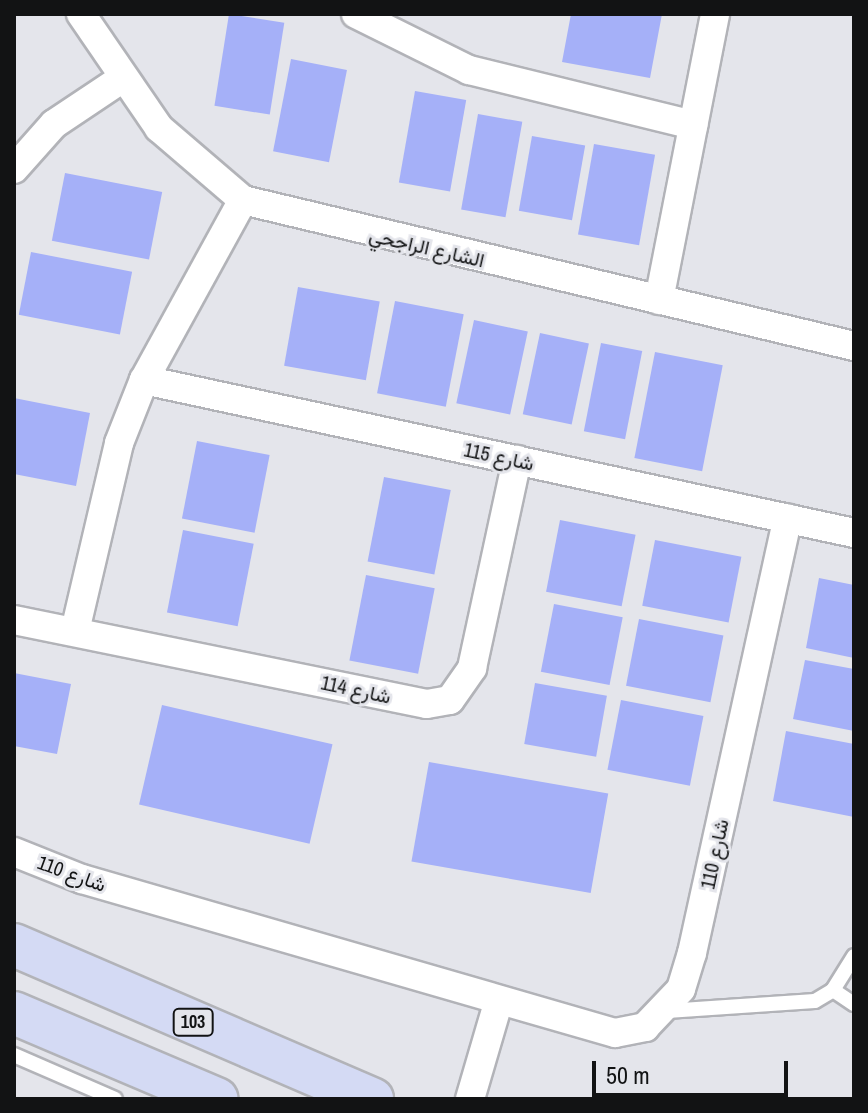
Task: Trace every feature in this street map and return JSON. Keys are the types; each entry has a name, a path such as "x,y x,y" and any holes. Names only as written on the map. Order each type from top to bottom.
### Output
{"main road":[{"name":"103","path":"14,945 372,1099"},
{"path":"14,1013 217,1099"}],"street":[{"name":"الشارع الراجحي","path":"81,14 123,78 179,150 243,200 854,346"},
{"path":"356,14 469,70 693,125"},
{"path":"659,300 715,14"},
{"path":"14,169 54,124 123,78"},
{"path":"75,631 119,443 144,380 243,200"},
{"name":"شارع 115","path":"144,380 854,533"},
{"name":"114 شارع","path":"14,620 427,704 450,700 472,668 517,460"},
{"name":"شارع 110","path":"14,852 82,879 615,1033 667,1011 692,953 788,518"},
{"path":"470,1099 499,1000"}],"lane":[{"path":"667,1011 794,1005 833,990 854,956"},
{"path":"833,990 854,1004"},
{"path":"14,1055 115,1099"}],"building":[{"path":"229,14 284,23 270,115 214,106"},
{"path":"571,14 662,14 650,78 562,62"},
{"path":"291,59 347,70 329,162 273,151"},
{"path":"415,91 466,100 450,192 399,183"},
{"path":"478,114 522,122 505,217 461,210"},
{"path":"532,136 585,145 572,220 519,211"},
{"path":"594,144 655,155 639,245 578,235"},
{"path":"65,173 162,192 149,260 52,241"},
{"path":"31,252 132,272 120,334 19,315"},
{"path":"298,287 380,301 366,380 284,366"},
{"path":"395,301 464,314 446,407 377,393"},
{"path":"474,320 528,331 510,415 456,403"},
{"path":"540,333 589,343 572,425 523,414"},
{"path":"601,343 642,351 625,439 584,431"},
{"path":"655,352 723,365 702,471 634,458"},
{"path":"14,398 90,413 76,486 14,474"},
{"path":"197,441 270,455 255,533 182,519"},
{"path":"384,477 451,490 434,574 368,561"},
{"path":"560,520 636,535 622,606 546,592"},
{"path":"183,530 254,544 238,626 167,612"},
{"path":"655,540 741,557 729,623 642,606"},
{"path":"366,575 435,588 418,674 349,660"},
{"path":"819,578 854,585 854,658 806,648"},
{"path":"554,604 623,617 610,685 541,672"},
{"path":"639,619 723,635 710,702 626,686"},
{"path":"805,660 854,669 854,731 793,719"},
{"path":"14,673 71,684 57,754 14,746"},
{"path":"535,683 607,696 596,757 524,744"},
{"path":"621,700 703,716 690,786 607,770"},
{"path":"162,705 333,744 310,844 139,804"},
{"path":"786,731 854,744 854,817 773,801"},
{"path":"429,762 608,794 591,893 411,861"}]}
